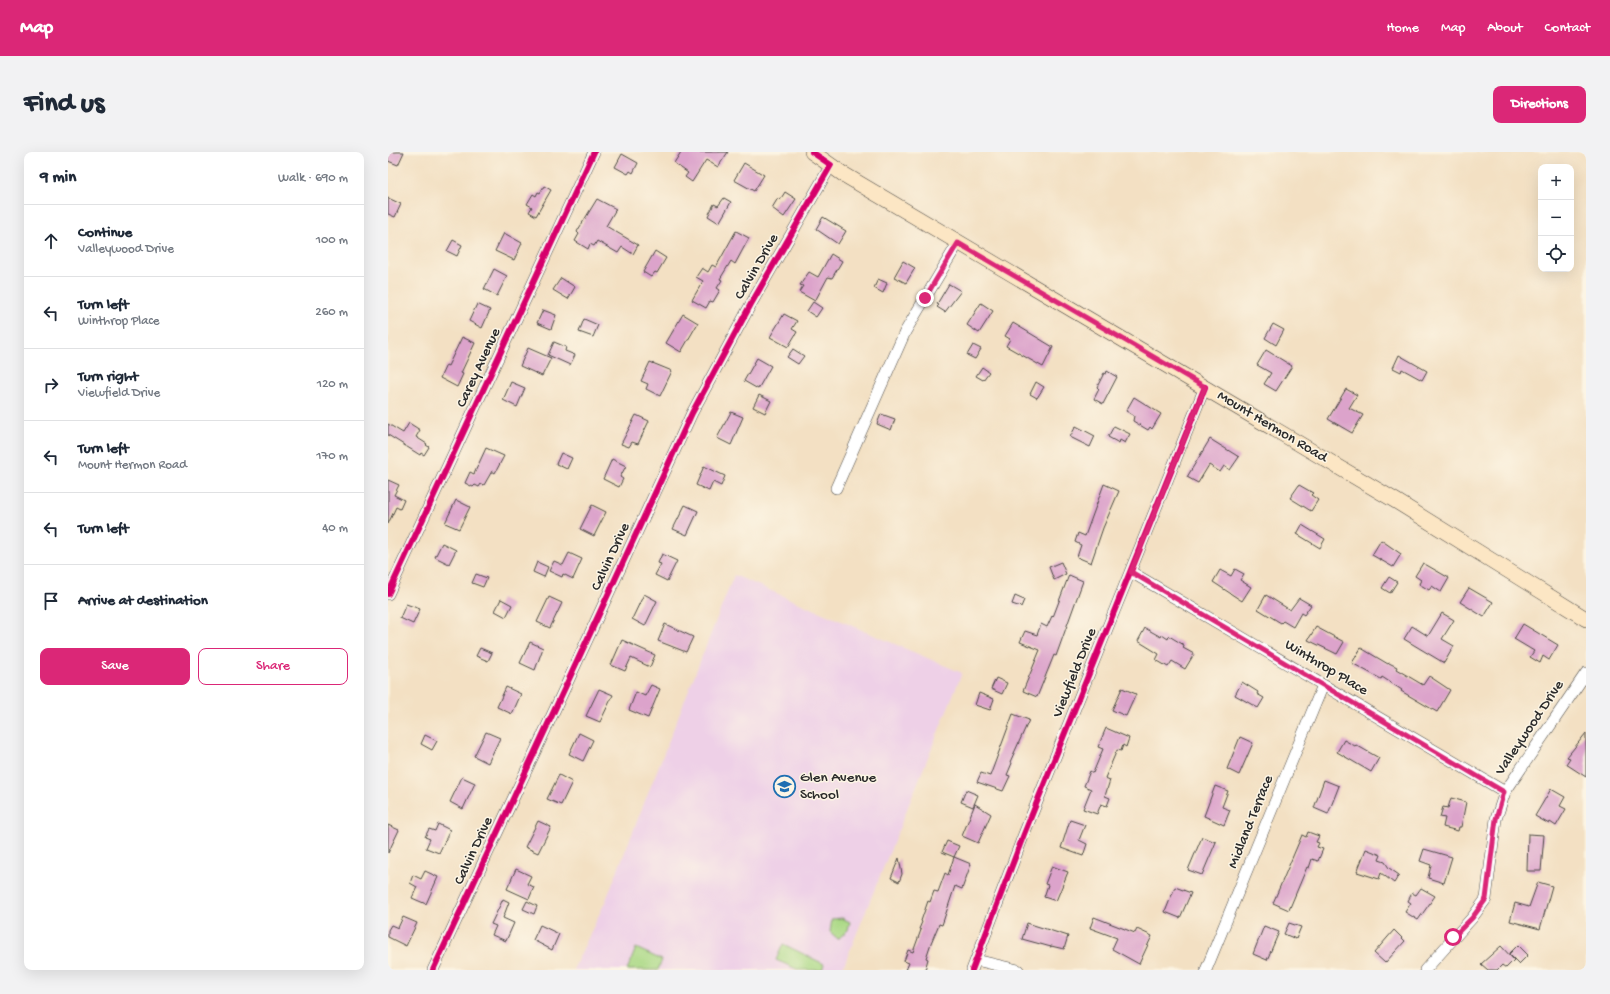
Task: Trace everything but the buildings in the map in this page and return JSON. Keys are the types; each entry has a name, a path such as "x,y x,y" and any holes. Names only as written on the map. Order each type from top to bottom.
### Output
{"main road":[{"name":"Mount Hermon Road","path":"812,152 844,174 958,243 1205,387 1396,501 1586,619"}],"street":[{"name":"Carey Avenue","path":"388,594 594,152"},
{"name":"Calvin Drive","path":"432,970 692,413 723,353 831,165"},
{"path":"836,488 905,332 958,243"},
{"name":"Viewfield Drive","path":"974,965 1024,834 1205,387"},
{"name":"Winthrop Place","path":"1131,572 1290,664 1504,792"},
{"name":"Valleywood Drive","path":"1425,970 1472,918 1486,899 1496,819 1504,792 1586,673"},
{"name":"Midland Terrace","path":"1206,970 1323,685"},
{"path":"974,965 1018,970"}],"shaded area":[{"name":"Glen Avenue School","path":"734,575 962,673 842,970 573,970 606,900"}],"green space":[{"path":"842,918 850,922 848,930 838,939 830,932 832,919"},
{"path":"783,944 824,964 822,970 799,970 776,960"},
{"path":"636,948 662,960 658,970 627,970"}],"cycle path":[{"path":"388,594 594,152"},
{"path":"433,970 692,413 751,304 831,165 812,152"},
{"path":"972,970 1024,834 1205,387"}],"place":[{"name":"Glen Avenue School","path":"784,787"}],"route":[{"path":"925,298 958,243 1205,387 1131,572 1290,664 1504,792 1496,819 1486,899 1472,918 1453,937"}]}
